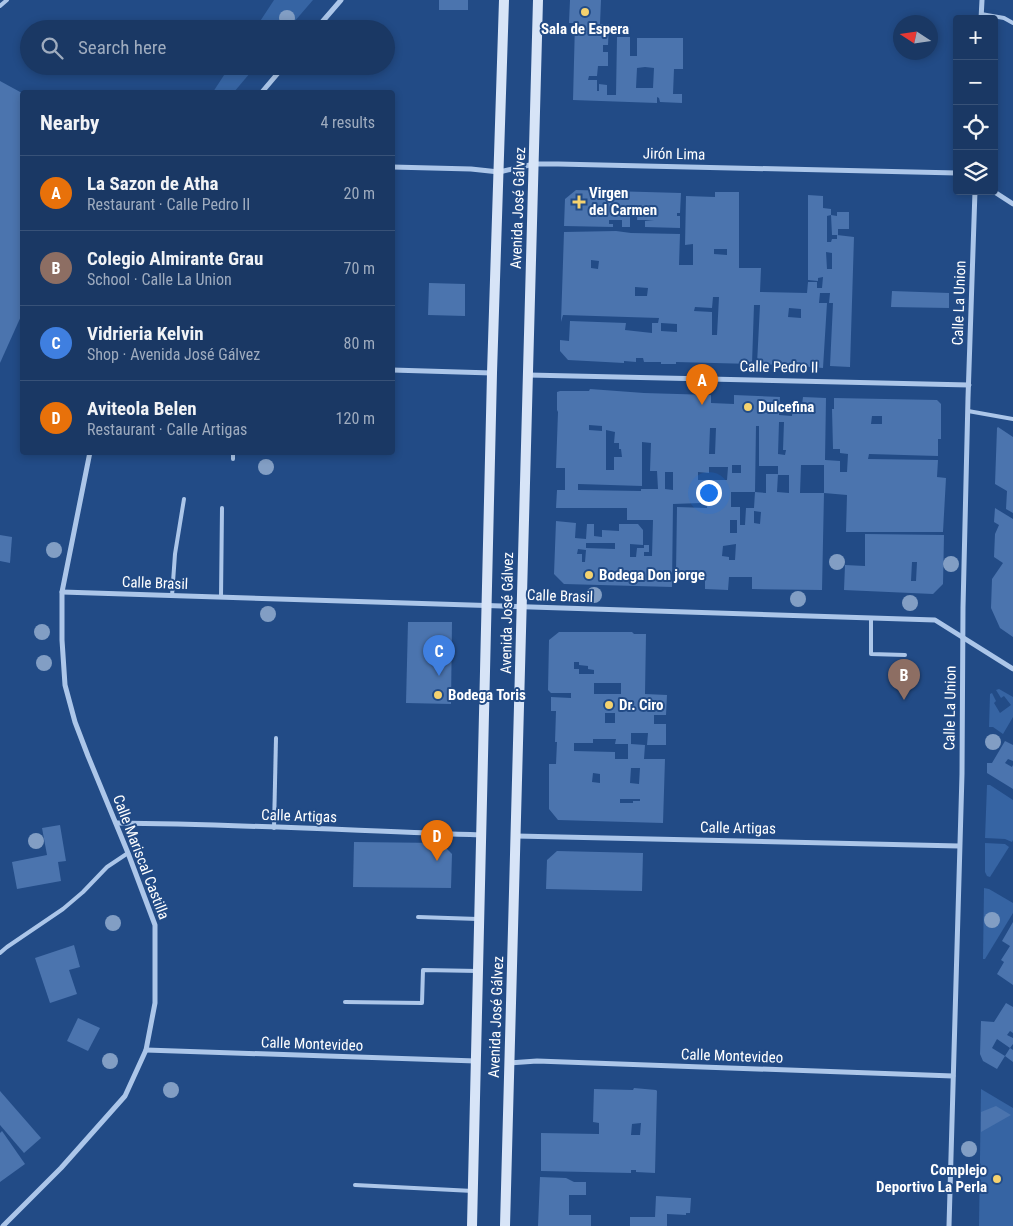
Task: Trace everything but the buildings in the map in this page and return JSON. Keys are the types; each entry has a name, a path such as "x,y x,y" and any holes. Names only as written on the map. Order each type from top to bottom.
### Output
{"main road":[{"name":"Avenida José Gálvez","path":"472,1226 492,373 504,0"},
{"name":"Avenida José Gálvez","path":"505,1226 538,0"}],"street":[{"path":"324,20 341,0"},
{"path":"981,15 982,0"},
{"path":"264,90 276,75"},
{"name":"Jirón Lima","path":"395,167 499,172 534,164 953,173"},
{"path":"998,194 1013,204"},
{"name":"Calle La Union","path":"949,1226 962,774 968,411 975,195"},
{"path":"395,370 492,373"},
{"name":"Calle Pedro II","path":"528,375 969,385"},
{"name":"Calle Mariscal Castilla","path":"2,1226 61,1168 124,1096 146,1050 155,1003 155,925 75,722 65,685 62,640 62,592 89,455"},
{"name":"Calle Brasil","path":"62,592 935,620 1013,669"},
{"name":"Calle Artigas","path":"116,823 481,835"},
{"name":"Calle Artigas","path":"516,836 959,846"},
{"name":"Calle Montevideo","path":"146,1050 476,1061"},
{"name":"Calle Montevideo","path":"509,1063 547,1062 953,1076"}],"lane":[{"path":"0,6 7,0"},
{"path":"998,18 1004,18 1013,23"},
{"path":"968,411 1013,418"},
{"path":"172,596 176,546 184,499"},
{"path":"221,597 222,508"},
{"path":"871,618 871,654 905,655"},
{"path":"274,828 276,738"},
{"path":"0,953 63,909 108,867 128,853"},
{"path":"418,917 479,919"},
{"path":"345,1002 422,1003 423,970 478,970"},
{"path":"354,1185 473,1190"}],"shaded area":[{"path":"274,0 313,0 296,20 261,20"},
{"path":"224,75 248,75 236,90 214,90"},
{"path":"999,689 1013,697 1013,717 1003,734 993,727 989,727 990,694 992,693 996,701 994,703 1000,713 1011,705 1004,696 1001,698 996,690"},
{"path":"987,785 1013,800 1012,842 1005,839 985,838"},
{"path":"985,843 1005,844 1009,847 990,877 985,872"},
{"path":"984,888 1013,903 1013,913 985,959 983,959"},
{"name":"Complejo Deportivo La Perla","path":"981,1089 1013,1108 1013,1226 979,1226"}],"place":[{"name":"Sala de Espera","path":"585,12"},
{"name":"Virgen del Carmen","path":"579,202"},
{"name":"La Sazon de Atha","path":"702,405"},
{"name":"Dulcefina","path":"748,407"},
{"name":"Bodega Don jorge","path":"589,575"},
{"name":"Vidrieria Kelvin","path":"439,676"},
{"name":"Bodega Toris","path":"438,695"},
{"name":"Colegio Almirante Grau","path":"904,700"},
{"name":"Dr. Ciro","path":"609,705"},
{"name":"Aviteola Belen","path":"437,861"},
{"name":"Complejo Deportivo La Perla","path":"997,1179"}]}
